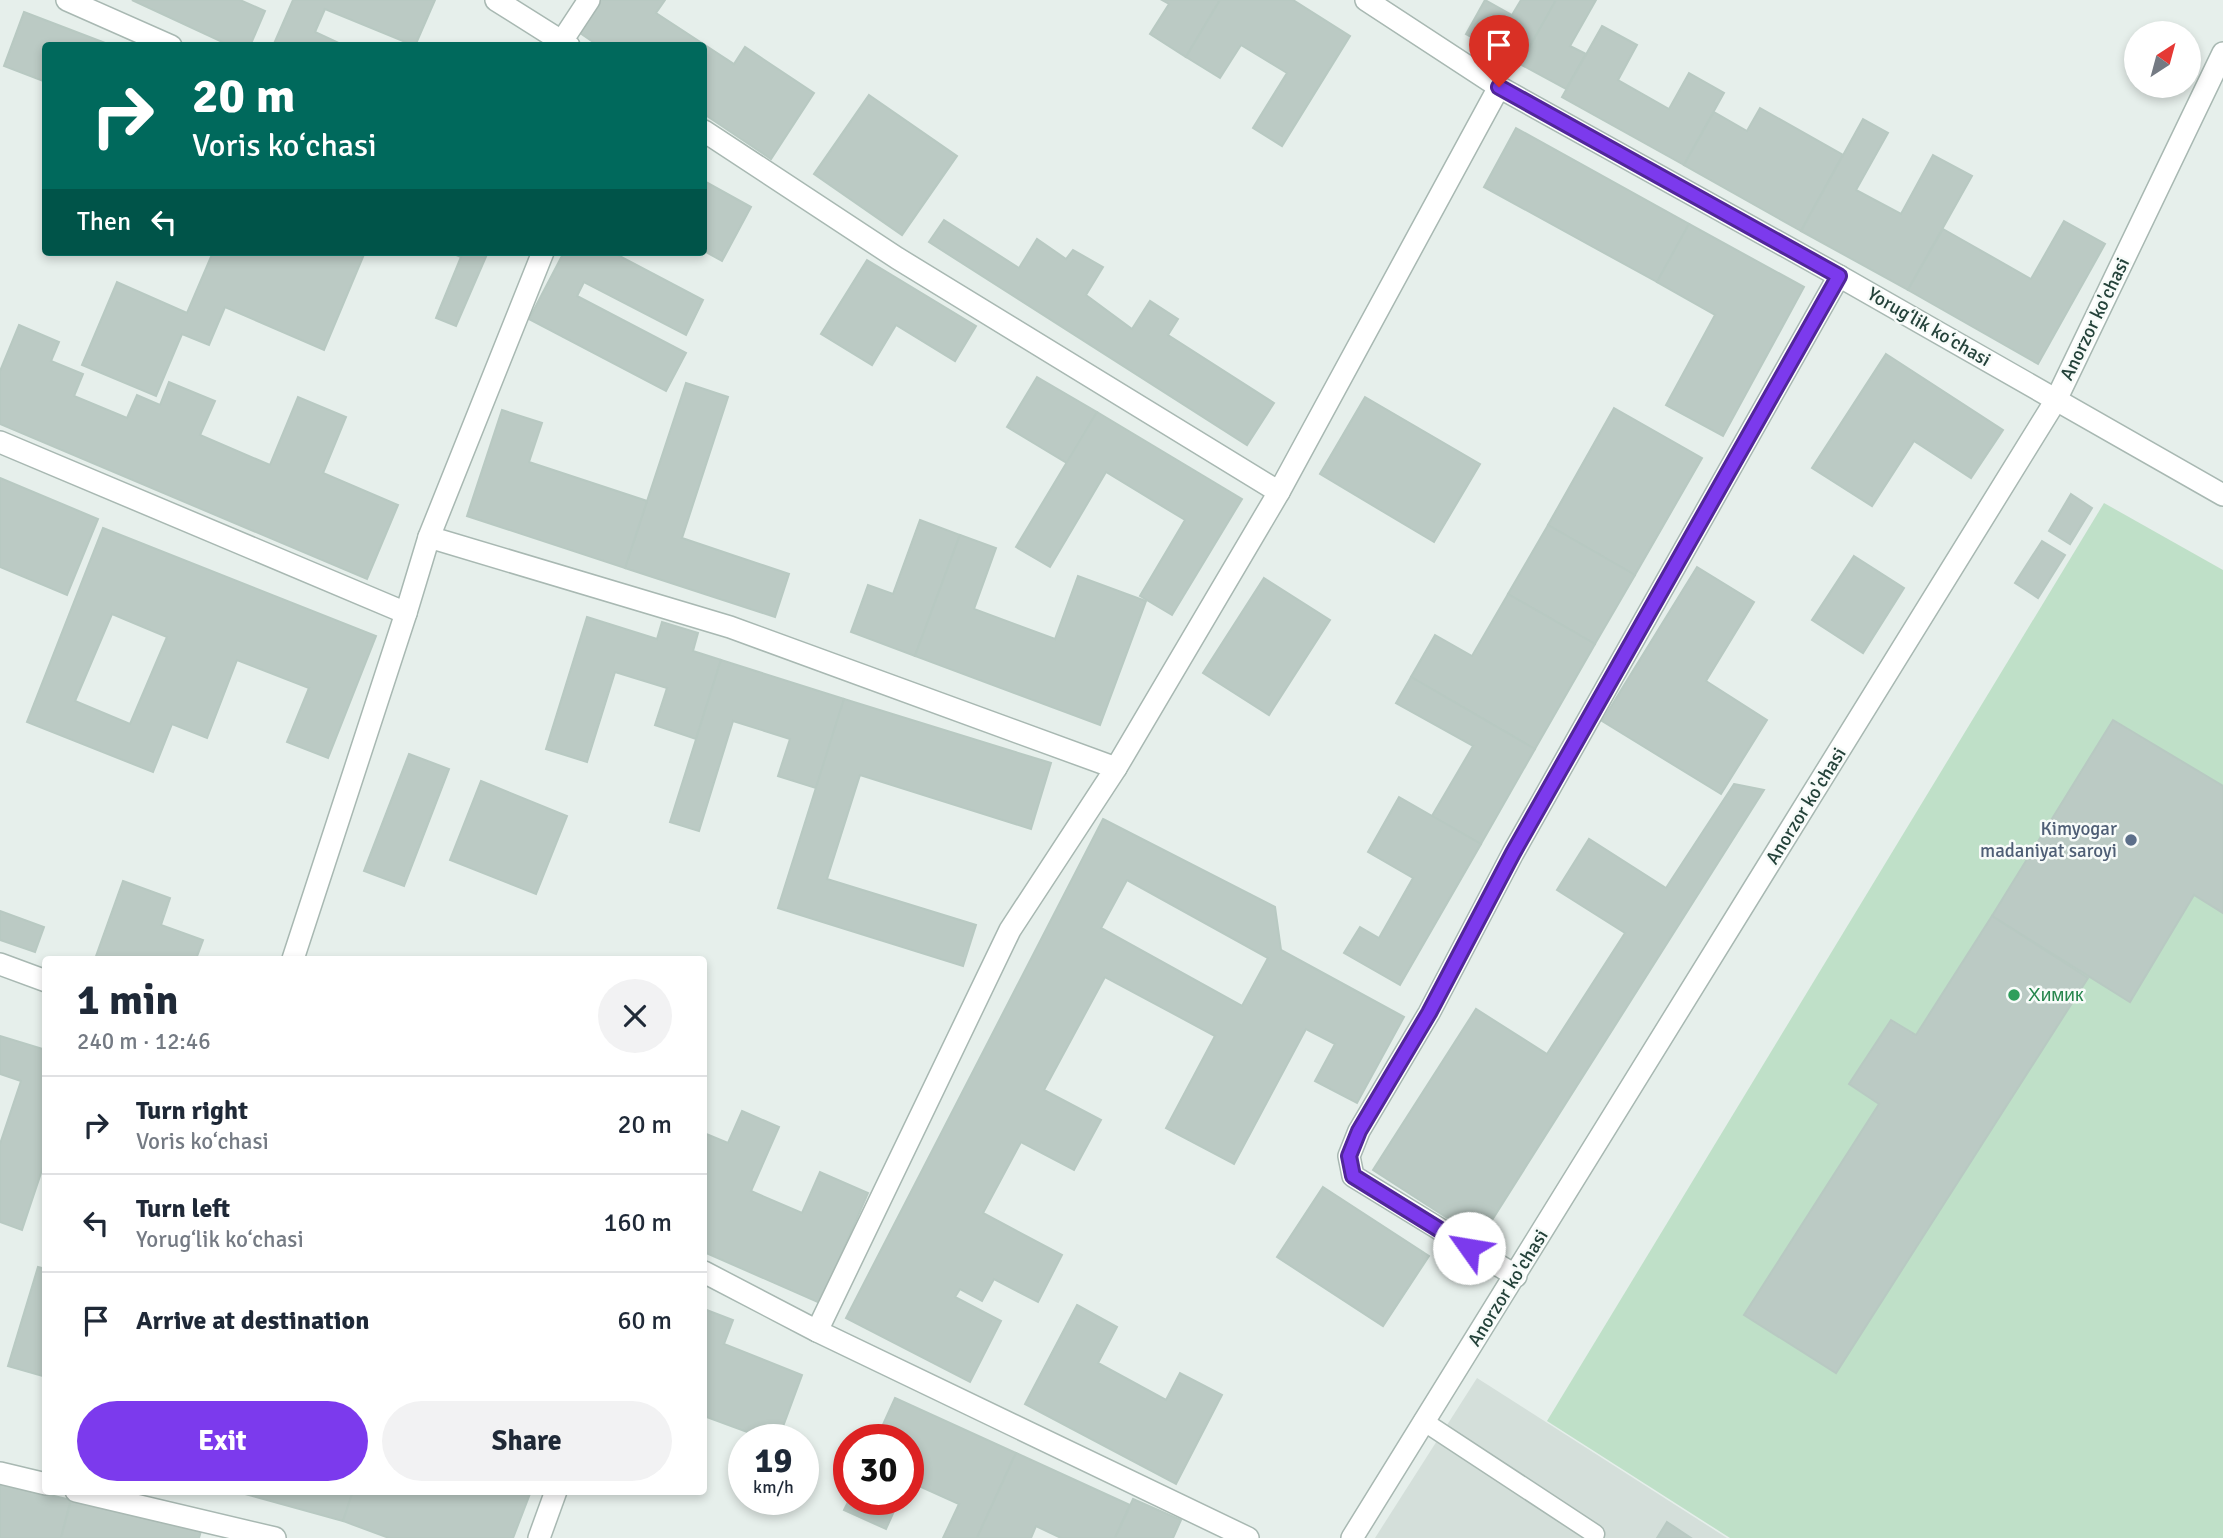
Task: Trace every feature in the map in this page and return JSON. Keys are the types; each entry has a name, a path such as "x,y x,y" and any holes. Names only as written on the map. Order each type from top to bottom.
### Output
{"street":[{"path":"66,0 162,42"},
{"path":"496,0 564,42"},
{"path":"567,42 589,0"},
{"name":"Yorugʻlik koʻchasi","path":"1366,0 1499,87 1839,276 2223,495"},
{"name":"Anorzor ko'chasi","path":"1352,1538 2056,400 2223,53"},
{"path":"817,1331 1010,930 1116,768 1279,492 1499,87"},
{"path":"707,133 897,258 1279,492"},
{"path":"294,956 429,537 541,256"},
{"path":"1516,1276 1353,1176 1349,1156 1359,1131 1429,1013 1513,853 1839,276"},
{"path":"0,442 406,613"},
{"path":"429,537 730,627 1116,768"},
{"path":"0,964 42,980"},
{"path":"707,1274 817,1331 1248,1538"},
{"path":"0,1473 42,1483"},
{"path":"93,1495 275,1538"},
{"path":"539,1538 555,1495"}],"lane":[{"path":"1423,1421 1595,1534"}],"shaded area":[{"path":"1477,1378 1727,1538 1375,1538"}],"green space":[{"name":"Химик","path":"2104,503 2223,570 2223,1538 1730,1538 1547,1421"}],"building":[{"path":"132,0 240,0 265,11 252,42 222,42"},
{"path":"293,0 435,0 417,42 405,42 325,9 315,32 336,42 275,42"},
{"path":"601,0 665,0 656,13 700,42 593,42 580,33"},
{"path":"1162,0 1220,0 1186,57 1150,34 1169,4"},
{"path":"1220,0 1293,0 1350,36 1282,146 1253,128 1287,73 1241,45 1220,78 1186,57"},
{"path":"1485,0 1512,15 1521,0 1556,0 1520,64 1466,34"},
{"path":"1556,0 1596,0 1570,46 1586,54 1566,89 1520,64"},
{"path":"24,12 103,42 42,42 42,80 4,66"},
{"path":"1602,26 1637,45 1618,80 1669,109 1689,73 1724,93 1684,165 1562,97"},
{"path":"707,46 734,64 745,47 814,93 771,159 707,116"},
{"path":"869,95 957,156 902,235 814,174"},
{"path":"1760,108 1843,155 1801,231 1684,165 1714,112 1747,131"},
{"path":"1863,119 1888,133 1856,190 1901,214 1933,155 1972,176 1908,290 1801,231"},
{"path":"1516,128 1689,224 1657,282 1484,187"},
{"path":"707,183 751,207 722,261 707,253"},
{"path":"944,220 1019,268 1037,239 1066,259 1073,250 1103,267 1086,295 1132,329 1150,301 1178,319 1168,335 1274,403 1247,445 929,242"},
{"path":"2064,221 2105,244 2038,364 1908,290 1943,229 2031,279"},
{"path":"1689,224 1804,287 1723,436 1666,405 1715,315 1657,282"},
{"path":"211,256 363,256 324,350 225,307 209,345 182,334 156,396 82,365 117,282 187,313"},
{"path":"459,256 486,256 456,326 436,318 461,257"},
{"path":"562,256 620,256 703,300 686,335 584,282 577,296 686,353 666,391 529,319"},
{"path":"867,260 976,326 955,361 896,325 872,365 821,334"},
{"path":"19,325 59,342 51,361 83,374 74,396 127,418 137,395 160,405 169,382 215,401 200,435 270,465 298,397 346,417 323,473 398,505 367,579 0,424 0,371"},
{"path":"1886,354 2003,430 1971,478 1914,441 1872,506 1812,468"},
{"path":"1037,377 1097,412 1067,463 1007,427"},
{"path":"686,383 728,397 682,538 789,574 775,617 625,568"},
{"path":"1365,397 1480,464 1434,542 1320,474"},
{"path":"1614,408 1702,458 1635,575 1548,525"},
{"path":"502,410 542,423 529,462 647,501 625,568 467,516"},
{"path":"1097,412 1242,499 1172,615 1140,596 1185,520 1106,472 1050,567 1016,547"},
{"path":"0,478 98,519 67,595 0,567"},
{"path":"2071,494 2092,508 2070,544 2049,531"},
{"path":"920,520 960,535 915,656 851,632 868,585 893,594"},
{"path":"1548,525 1635,575 1595,644 1508,594"},
{"path":"103,528 376,636 328,758 287,742 309,688 237,660 207,738 172,724 153,772 27,722","holes":["112,614 167,637 130,724 75,701"]},
{"path":"960,535 996,548 974,609 1055,639 1078,576 1146,601 1100,725 915,656"},
{"path":"2042,541 2065,555 2038,598 2015,583"},
{"path":"1854,556 1904,588 1863,653 1812,620"},
{"path":"1697,567 1754,602 1706,681 1767,720 1721,794 1602,721"},
{"path":"1264,578 1330,620 1269,715 1203,673"},
{"path":"1508,594 1595,644 1535,749 1411,677 1435,635 1472,656"},
{"path":"587,617 657,639 662,622 698,633 693,651 721,660 696,739 655,725 667,688 615,672 587,762 546,749"},
{"path":"721,660 844,699 816,788 778,776 790,739 733,721 699,831 670,822"},
{"path":"1411,677 1535,749 1481,844 1432,816 1473,746 1396,703"},
{"path":"844,699 1051,763 1031,829 860,775 827,879 976,925 963,966 778,908"},
{"name":"Kimyogar madaniyat saroyi","path":"2113,720 2223,786 2223,913 2194,895 2130,1002 1992,916"},
{"path":"409,754 449,769 404,886 364,871"},
{"path":"481,781 567,816 536,894 450,860"},
{"path":"1734,784 1764,790 1480,1239 1373,1170 1476,1009 1547,1054 1625,933 1557,890 1589,839 1666,888"},
{"path":"1399,797 1481,844 1400,985 1344,953 1360,927 1379,938 1413,878 1368,852"},
{"path":"1103,819 1275,907 1281,950 1404,1017 1357,1103 1315,1081 1335,1044 1306,1029 1234,1164 1166,1128 1215,1036 1105,977 1044,1090 1101,1120 1074,1170 1021,1142 983,1213 1062,1255 1038,1302 994,1279 982,1301 960,1289 955,1297 1001,1321 970,1382 846,1318","holes":["1127,880 1268,958 1242,1006 1101,928"]},
{"path":"123,881 170,898 161,925 203,940 197,956 96,956"},
{"path":"0,911 44,927 35,952 0,940"},
{"path":"1992,916 2088,978 1836,1373 1744,1315 1879,1104 1849,1084 1891,1020 1916,1035"},
{"path":"0,1036 42,1049 42,1170 22,1230 0,1222 0,1144 21,1081 0,1074"},
{"path":"742,1111 779,1127 751,1191 802,1213 820,1172 868,1193 820,1303 707,1253 707,1134 728,1143"},
{"path":"1323,1187 1429,1256 1383,1326 1277,1257"},
{"path":"38,1267 42,1268 42,1376 8,1366"},
{"path":"1077,1305 1117,1327 1098,1363 1166,1400 1180,1373 1222,1395 1176,1484 1025,1404"},
{"path":"707,1310 733,1320 724,1344 802,1375 784,1424 728,1425 707,1417"},
{"path":"895,1398 1016,1453 977,1538 943,1538 959,1504 924,1488 924,1424 883,1424"},
{"path":"1016,1453 1130,1505 1115,1538 1061,1538 1036,1526 1031,1538 977,1538"},
{"path":"0,1483 71,1500 61,1538 0,1538"},
{"path":"249,1495 352,1495 343,1521"},
{"path":"352,1495 529,1495 513,1538 389,1538 343,1521"},
{"path":"1133,1499 1181,1520 1173,1538 1115,1538"},
{"path":"71,1500 201,1531 199,1538 61,1538"},
{"path":"855,1515 892,1515 886,1529"},
{"path":"1667,1522 1691,1538 1657,1538"}],"place":[{"name":"Kimyogar madaniyat saroyi","path":"2131,840"},
{"name":"Химик","path":"2014,995"}],"route":[{"path":"1469,1248 1353,1176 1349,1156 1359,1131 1429,1013 1513,853 1839,276 1499,87"}]}
